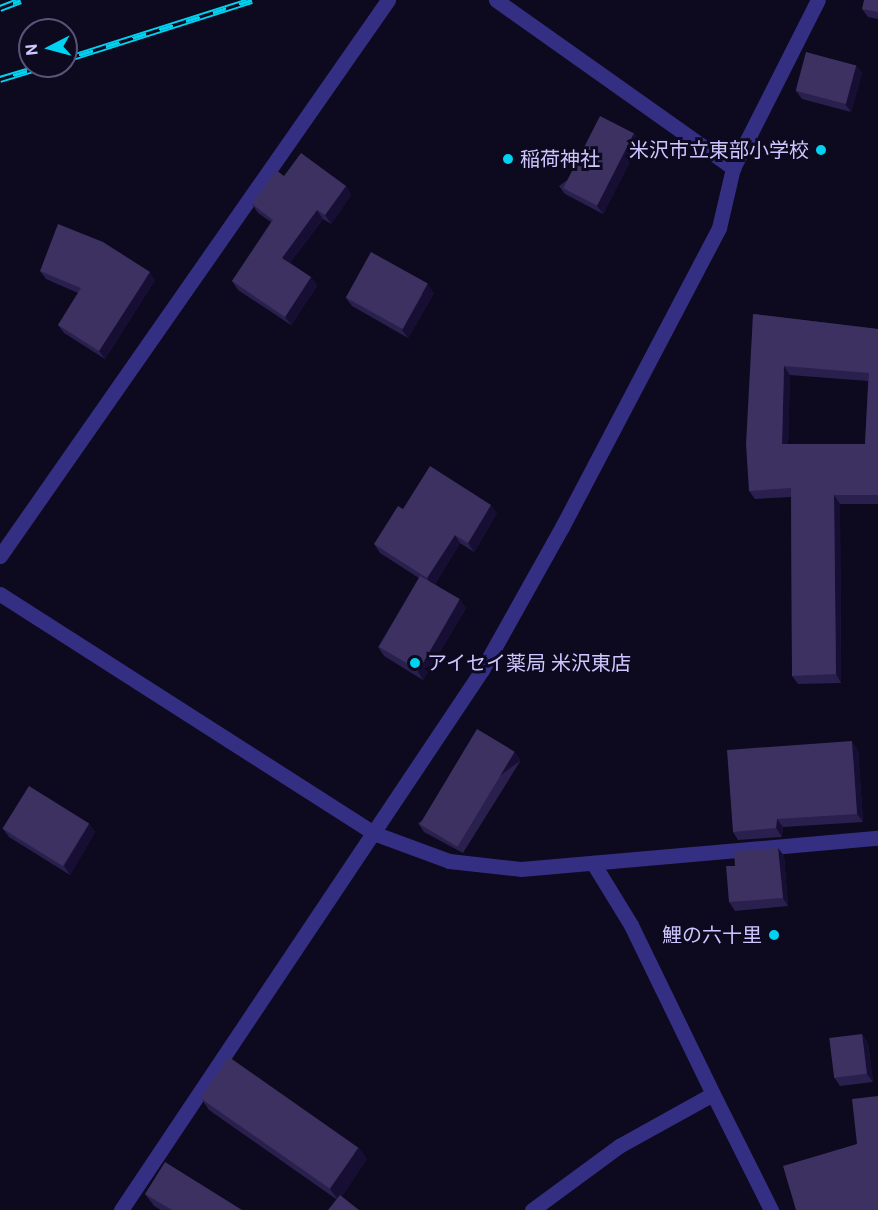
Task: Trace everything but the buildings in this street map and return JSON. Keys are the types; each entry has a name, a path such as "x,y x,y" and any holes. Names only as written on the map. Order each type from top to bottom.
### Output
{"street":[{"path":"0,556 388,0"},
{"path":"496,0 733,168"},
{"path":"121,1210 375,834 482,670 562,527 719,228 733,168 818,0"},
{"path":"0,594 375,834 448,861 521,869 878,838"},
{"path":"593,863 631,925 771,1210"},
{"path":"532,1210 620,1146 713,1094"}],"railway":[{"path":"0,8 21,0"},
{"path":"78,55 252,0"},
{"path":"0,79 18,74"}],"place":[{"name":"米沢市立東部小学校","path":"821,150"},
{"name":"稲荷神社","path":"508,159"},
{"name":"アイセイ薬局 米沢東店","path":"415,663"},
{"name":"鯉の六十里","path":"774,935"}]}
